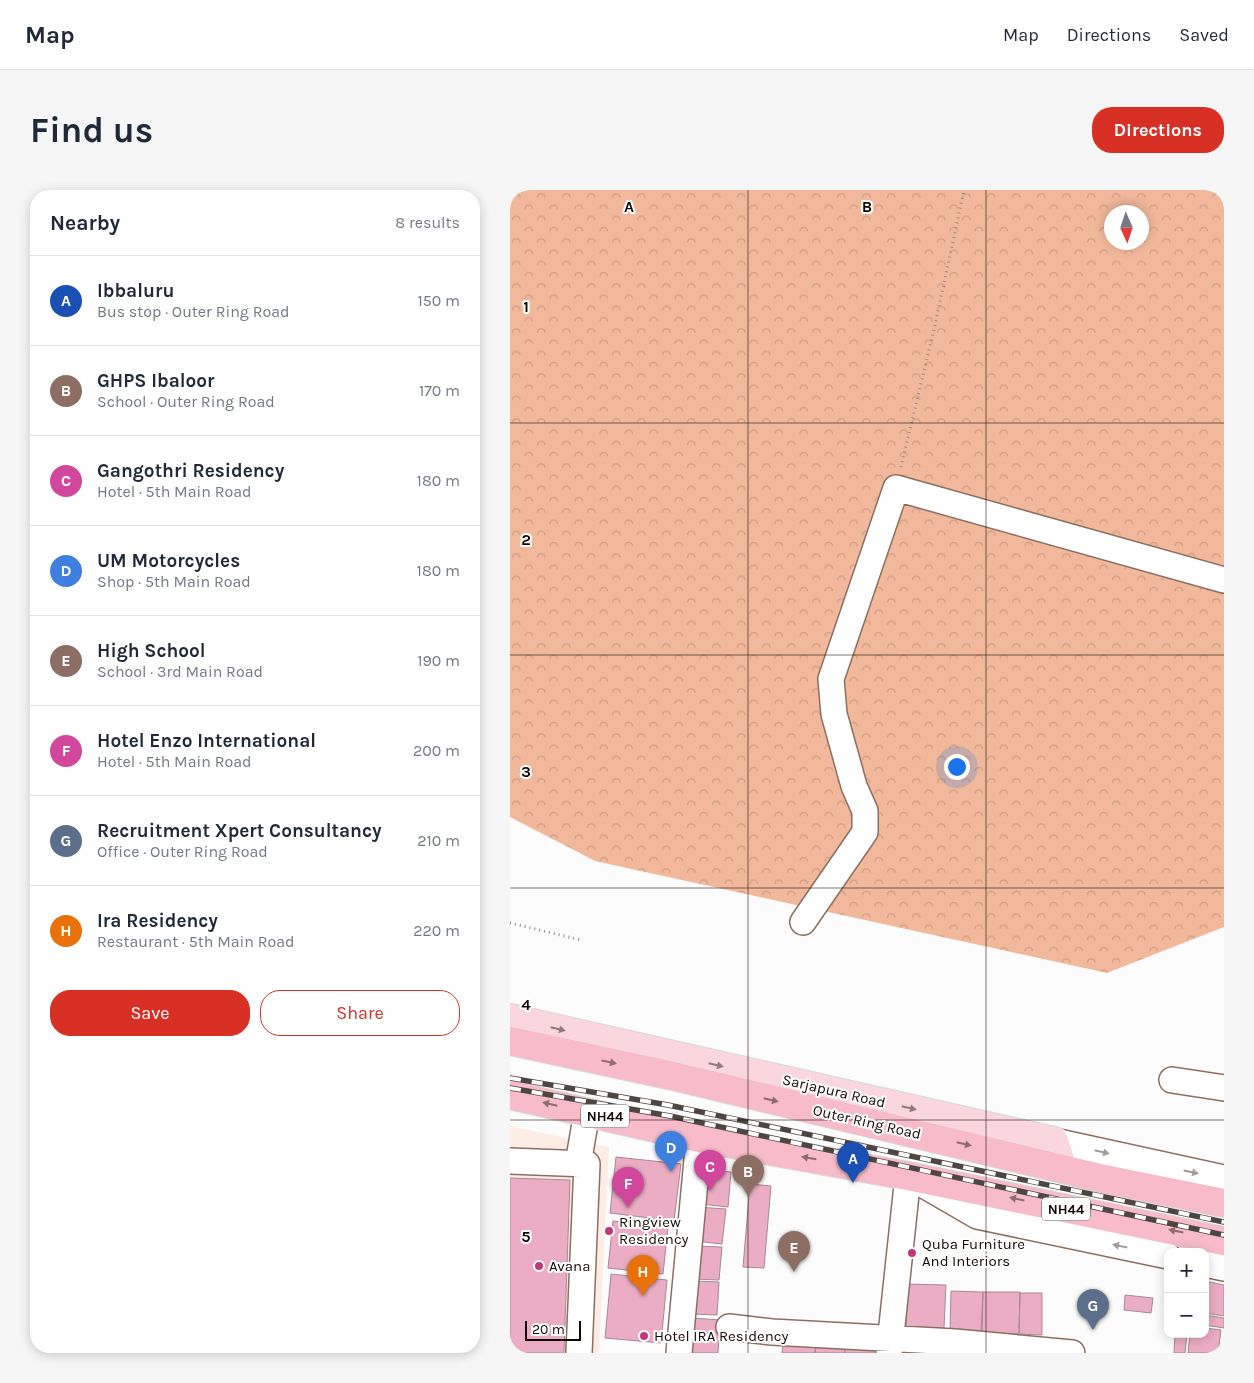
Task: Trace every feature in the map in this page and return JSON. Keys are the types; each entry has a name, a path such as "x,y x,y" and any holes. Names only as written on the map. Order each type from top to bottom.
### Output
{"highway":[{"name":"Outer Ring Road","path":"510,1041 673,1076 1063,1169 1224,1202"},
{"name":"NH44","path":"510,1095 700,1138 908,1176 1224,1241"}],"main road":[{"name":"Sarjapura Road","path":"510,1018 1054,1141"},
{"path":"1054,1141 1063,1169"}],"street":[{"path":"803,922 865,832 865,811 854,786 834,714 831,679 896,488 1224,580"},
{"path":"1172,1080 1224,1088"},
{"path":"578,1164 587,1112"},
{"path":"679,1353 700,1138"},
{"name":"Sarjapura Road","path":"1054,1141 1224,1178"},
{"path":"510,1161 587,1164 579,1353"},
{"path":"890,1346 905,1219 908,1176 977,1216 1164,1255"},
{"path":"1209,1265 1224,1268"},
{"path":"729,1327 772,1343 890,1346 955,1342 1072,1353"}],"path":[{"path":"896,488 935,325 964,190"},
{"path":"510,923 581,940"}],"shaded area":[{"path":"510,1126 609,1147 599,1353 510,1353"}],"green space":[{"path":"510,190 1224,190 1224,927 1107,973 595,861 510,817"}],"building":[{"path":"616,1157 681,1164 674,1221 610,1213"},
{"path":"704,1169 731,1172 728,1207 700,1204"},
{"name":"Avana","path":"510,1178 570,1180 564,1353 510,1353"},
{"path":"750,1184 771,1186 764,1268 743,1267"},
{"path":"698,1207 726,1209 722,1244 695,1241"},
{"path":"613,1221 668,1227 663,1274 608,1268"},
{"path":"694,1246 722,1247 719,1280 692,1279"},
{"path":"611,1274 667,1280 661,1343 605,1338"},
{"path":"692,1281 719,1282 717,1315 690,1314"},
{"path":"1209,1282 1224,1285 1224,1316 1209,1314"},
{"path":"907,1284 946,1285 944,1328 906,1327"},
{"path":"951,1291 983,1292 982,1331 950,1330"},
{"path":"983,1292 1020,1292 1019,1334 981,1333"},
{"path":"1020,1293 1042,1293 1042,1335 1019,1334"},
{"path":"1125,1295 1153,1298 1151,1313 1124,1310"},
{"path":"1209,1316 1224,1318 1224,1328 1209,1326"},
{"path":"693,1318 720,1320 718,1353 691,1353"},
{"path":"1209,1328 1221,1330 1218,1353 1188,1353 1190,1338 1209,1338"},
{"path":"1175,1338 1187,1338 1185,1353 1174,1353"},
{"path":"783,1344 816,1345 815,1353 782,1353"},
{"path":"816,1344 845,1345 845,1353 815,1353"},
{"path":"845,1345 879,1346 879,1353 845,1353"}],"railway":[{"path":"510,1078 668,1105 1224,1222"},
{"path":"510,1088 670,1116 1224,1235"}],"place":[{"name":"UM Motorcycles","path":"671,1172"},
{"name":"Ibbaluru","path":"853,1183"},
{"name":"Gangothri Residency","path":"710,1191"},
{"name":"GHPS Ibaloor","path":"748,1196"},
{"name":"Hotel Enzo International","path":"628,1208"},
{"name":"Ringview Residency","path":"609,1231"},
{"name":"Quba Furniture And Interiors","path":"912,1253"},
{"name":"Avana","path":"539,1266"},
{"name":"High School","path":"794,1272"},
{"name":"Ira Residency","path":"643,1296"},
{"name":"Recruitment Xpert Consultancy","path":"1093,1330"},
{"name":"Hotel IRA Residency","path":"644,1336"}]}
